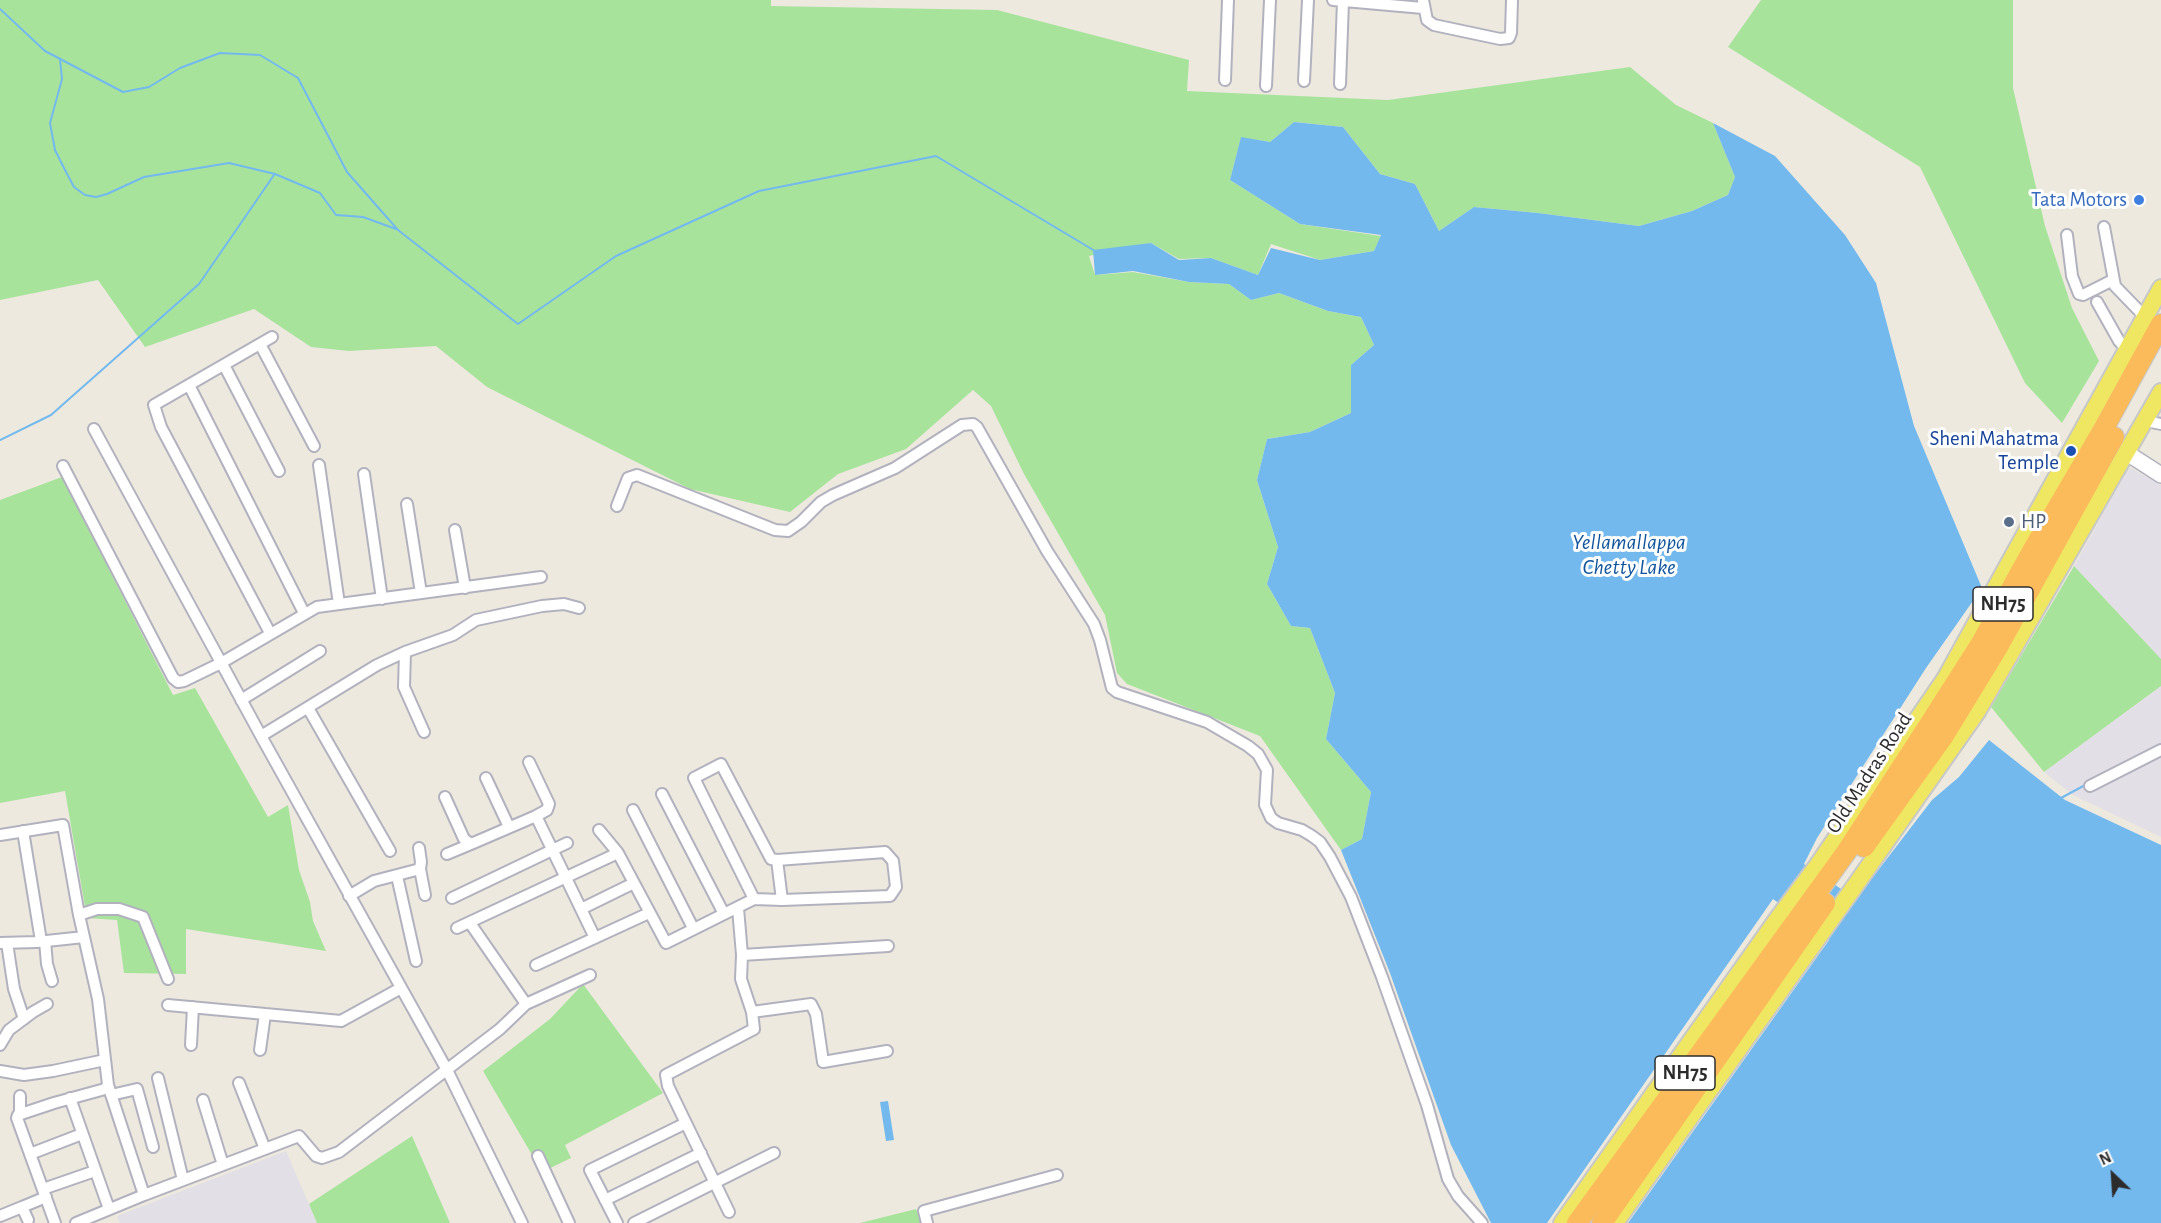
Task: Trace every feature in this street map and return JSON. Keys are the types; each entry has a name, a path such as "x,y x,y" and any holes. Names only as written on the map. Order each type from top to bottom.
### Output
{"highway":[{"name":"Old Madras Road","path":"1835,878 1980,645 2104,428 2153,320"},
{"name":"Old Madras Road","path":"1577,1223 1835,878 1943,738 1998,647 2161,352"},
{"name":"Old Madras Road","path":"1602,1223 1799,928"}],"main road":[{"path":"1835,878 2127,350 2153,320 2161,288"},
{"path":"1562,1223 1799,928 1835,878 1977,712 2127,453 2153,422 2161,392"},
{"path":"1615,1223 1799,928"}],"street":[{"path":"1225,80 1228,0"},
{"path":"1266,86 1269,0"},
{"path":"1304,81 1308,0"},
{"path":"1340,84 1343,1 1423,4 1427,20 1434,25 1506,39 1511,33 1512,0"},
{"path":"2104,227 2117,291 2153,320"},
{"path":"2067,235 2072,276 2079,294 2083,295 2113,280"},
{"path":"2097,302 2119,342 2127,350"},
{"path":"270,633 161,427 154,405 272,337"},
{"path":"260,344 314,446"},
{"path":"224,365 279,471"},
{"path":"189,385 304,613"},
{"path":"617,506 628,478 637,475 775,530 788,531 833,495 895,468 962,425 973,424 977,427 1047,551 1094,624 1112,688 1117,692 1207,722 1248,746 1258,754 1267,770 1265,804 1271,818 1312,836 1320,842 1330,857 1351,897 1382,977 1427,1105 1448,1179 1458,1196 1482,1223"},
{"path":"94,429 349,896 447,1070 522,1223"},
{"path":"2127,453 2161,475"},
{"path":"319,465 339,604"},
{"path":"63,466 173,678 178,682 221,663 317,607 541,577"},
{"path":"364,474 382,599"},
{"path":"407,504 420,593"},
{"path":"455,530 465,588"},
{"path":"261,736 377,665 405,652 453,635 476,620 515,610 564,604 579,608"},
{"path":"241,699 320,651"},
{"path":"405,652 404,687 424,732"},
{"path":"308,708 390,850"},
{"path":"2090,786 2161,750"},
{"path":"447,854 547,810 549,804 529,762"},
{"path":"599,830 618,853 666,943 754,900 890,896 896,887 893,861 885,852 771,859 721,764 694,778 754,900"},
{"path":"486,778 509,827"},
{"path":"662,794 724,914"},
{"path":"445,797 464,839 471,844"},
{"path":"633,810 693,928"},
{"path":"536,816 595,938"},
{"path":"0,834 63,825 79,915 98,999 110,1090 144,1195"},
{"path":"23,831 52,981"},
{"path":"452,898 567,843"},
{"path":"419,848 425,895"},
{"path":"457,928 618,853"},
{"path":"777,860 782,900"},
{"path":"349,896 374,880 420,869"},
{"path":"397,876 416,961"},
{"path":"581,909 634,884"},
{"path":"729,1212 668,1086 666,1075 754,1029 752,1012 741,979 742,955 738,908"},
{"path":"79,915 97,909 119,909 143,917 168,979"},
{"path":"536,965 649,913"},
{"path":"470,923 526,1004"},
{"path":"24,1019 2,941 43,941 84,937"},
{"path":"742,955 888,946"},
{"path":"76,1223 299,1136 316,1156 322,1158 339,1152 500,1029 526,1004 590,975"},
{"path":"168,1005 341,1021 401,988"},
{"path":"2,1041 9,1030 47,1004"},
{"path":"752,1012 811,1004 816,1014 823,1062 887,1051"},
{"path":"191,1045 193,1007"},
{"path":"261,1050 265,1014"},
{"path":"0,1023 2,1041"},
{"path":"0,1071 24,1076 105,1060"},
{"path":"158,1078 183,1180"},
{"path":"239,1083 265,1149"},
{"path":"20,1113 105,1089 135,1089 138,1091 153,1147"},
{"path":"20,1096 20,1113 17,1118 55,1223"},
{"path":"70,1098 109,1209"},
{"path":"203,1100 223,1165"},
{"path":"616,1223 590,1170 686,1123"},
{"path":"30,1154 82,1134"},
{"path":"605,1200 701,1153"},
{"path":"634,1223 774,1153"},
{"path":"538,1156 568,1223"},
{"path":"0,1216 95,1170"},
{"path":"927,1223 924,1211 1057,1174"},
{"path":"22,1207 28,1220"}],"shaded area":[{"path":"2129,467 2161,485 2161,659 2074,566"},
{"path":"2161,686 2161,837 2073,795 2044,772"},
{"path":"286,1151 317,1223 120,1223 117,1216"}],"green space":[{"path":"0,0 771,0 771,6 997,10 1189,60 1187,91 1388,100 1630,67 1676,105 1713,123 1735,177 1728,195 1692,211 1639,226 1474,207 1439,231 1415,184 1380,174 1343,127 1294,122 1270,142 1241,138 1230,180 1300,224 1381,236 1374,251 1320,260 1271,244 1258,275 1211,258 1179,259 1151,243 1089,256 1095,275 1133,272 1189,282 1229,284 1251,300 1279,293 1328,311 1361,317 1374,345 1351,365 1351,413 1310,432 1267,439 1257,480 1278,547 1267,584 1291,626 1310,628 1335,693 1326,739 1371,792 1362,839 1341,850 1260,736 1127,684 1117,673 1105,615 1024,474 991,406 973,390 906,449 838,474 790,512 690,489 487,387 436,346 349,351 311,347 254,309 145,347 98,280 0,300"},
{"path":"1761,0 2013,0 2013,88 2045,226 2072,308 2099,361 2062,423 2025,383 1920,167 1728,47"},
{"path":"62,477 173,695 195,688 268,817 288,805 299,870 310,902 313,921 326,951 186,929 186,974 124,973 117,920 87,918 65,791 0,803 0,500"},
{"path":"2074,566 2161,659 2161,686 2044,772 1991,707"},
{"path":"583,984 663,1093 565,1145 571,1158 542,1172 483,1071 550,1019"},
{"path":"412,1136 450,1223 317,1223 309,1204"},
{"path":"916,1209 921,1223 860,1223"}],"water":[{"name":"Yellamallappa Chetty Lake","path":"1294,122 1343,127 1380,174 1415,184 1439,231 1474,207 1639,226 1692,211 1728,195 1735,177 1713,123 1775,156 1845,235 1876,283 1914,426 1982,588 1926,668 1817,838 1804,864 1856,899 1932,800 1959,777 1989,740 2065,800 2161,845 2161,1223 1628,1223 1829,940 1773,899 1547,1223 1491,1223 1451,1145 1390,973 1341,850 1362,839 1371,792 1326,739 1335,693 1310,628 1291,626 1267,584 1278,547 1257,480 1267,439 1310,432 1351,413 1351,365 1374,345 1361,317 1328,311 1279,293 1251,300 1229,284 1189,282 1133,271 1095,275 1093,250 1151,243 1179,260 1211,258 1258,275 1271,248 1320,260 1374,251 1381,235 1300,224 1230,180 1241,137 1270,142"},
{"path":"888,1101 894,1140 886,1141 880,1102"}],"waterway":[{"path":"0,9 45,51 123,92 149,87 180,68 220,53 260,55 298,78 347,172 398,230 518,324 616,256 759,191 936,156 1095,251"},
{"path":"60,59 62,79 50,123 55,150 74,187 85,195 96,197 107,194 144,177 229,163 275,174 320,193 336,215 363,217 396,229"},
{"path":"0,440 51,415 199,284 274,175"},
{"path":"2153,748 2161,744"},
{"path":"1859,770 1866,780"},
{"path":"2061,798 2087,784"}],"place":[{"name":"Tata Motors","path":"2139,200"},
{"name":"Sheni Mahatma Temple","path":"2071,451"},
{"name":"HP","path":"2009,522"}]}
